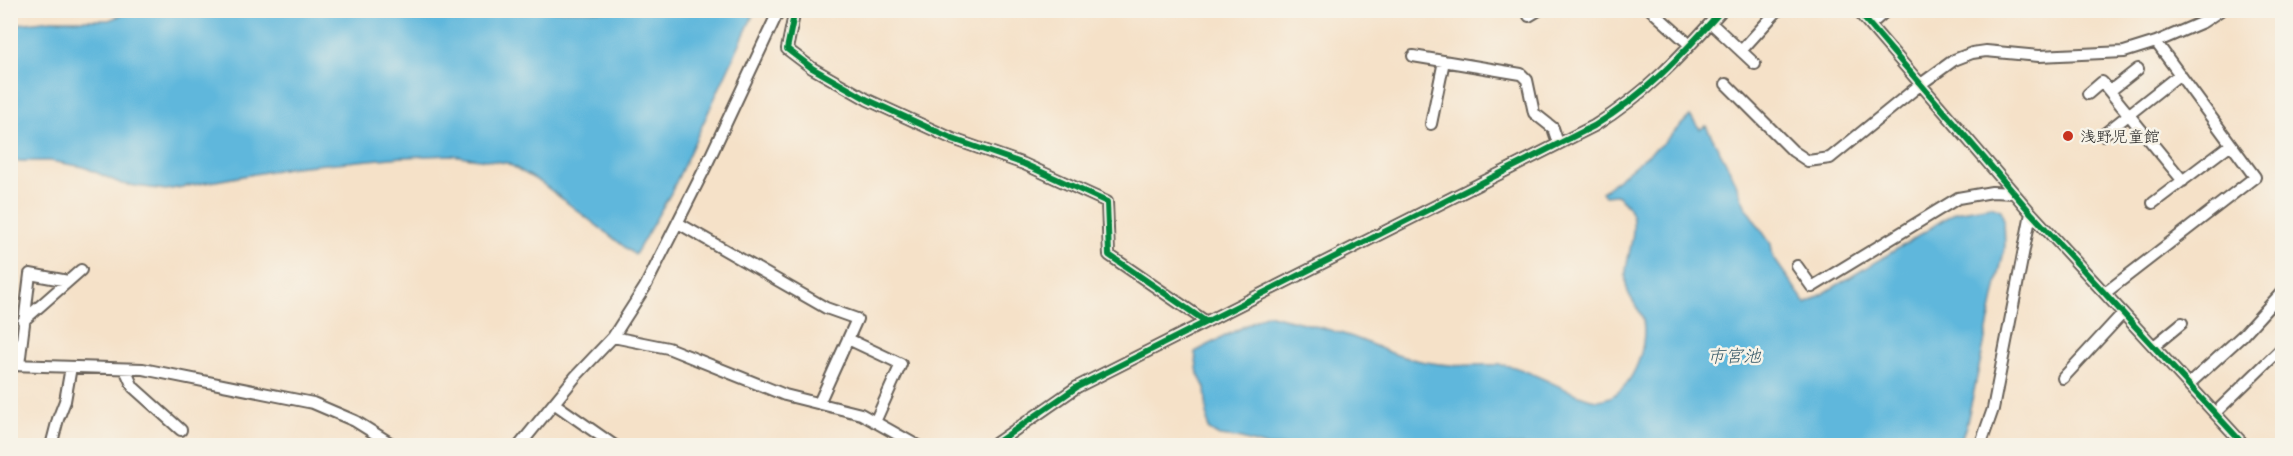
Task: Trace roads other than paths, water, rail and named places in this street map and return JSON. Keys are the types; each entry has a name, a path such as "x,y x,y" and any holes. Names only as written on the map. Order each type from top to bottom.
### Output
{"street":[{"path":"519,446 576,376 613,337 645,287 678,223 779,10"},
{"path":"795,10 787,50 812,68 868,100 953,139 1023,164 1107,202 1109,255 1205,321"},
{"path":"1651,10 1690,45"},
{"path":"992,446 1049,404 1077,387 1594,126 1625,107 1649,87 1722,10"},
{"path":"1741,51 1778,10"},
{"path":"1857,10 2031,213 2245,446"},
{"path":"1870,25 1887,10"},
{"path":"1726,84 1793,151 1808,161 1830,158 1920,84 1954,60 1972,53 1986,51 2039,56 2124,52 2156,42 2203,22 2221,10"},
{"path":"1711,23 1755,64"},
{"path":"2105,292 2255,177 2156,42"},
{"path":"1413,56 1521,74 1527,80 1534,113 1553,128 1558,143"},
{"path":"1431,124 1444,61"},
{"path":"2110,91 2138,69"},
{"path":"2103,135 2180,74"},
{"path":"2088,94 2102,81 2183,181"},
{"path":"2153,203 2231,144"},
{"path":"1797,266 1812,287 1958,198 1992,192 2014,193"},
{"path":"1980,446 1993,409 2031,213"},
{"path":"678,223 826,308 857,319 819,403"},
{"path":"23,321 81,270"},
{"path":"68,281 30,274 13,366 143,369 313,403 355,421 395,446"},
{"path":"2189,384 2243,335 2283,292"},
{"path":"2063,378 2123,313"},
{"path":"2154,346 2182,323"},
{"path":"613,337 668,348 785,394 861,414 918,446"},
{"path":"848,339 901,363 875,422"},
{"path":"2215,413 2283,348"},
{"path":"53,444 71,368"},
{"path":"125,369 133,387 181,430"},
{"path":"555,404 615,446"}],"water":[{"path":"132,11 755,11 671,193 635,255 540,182 507,163 451,155 402,157 293,167 166,190 122,184 84,167 50,161 11,161 11,25 52,20 109,20"},
{"name":"市宮池","path":"1690,116 1700,129 1706,126 1732,174 1746,208 1771,244 1773,257 1806,304 1955,212 1991,206 2001,210 2004,220 2005,246 1966,426 1959,445 1266,446 1238,438 1219,436 1208,429 1205,388 1198,374 1195,352 1267,314 1359,339 1410,359 1451,365 1510,366 1581,396 1599,400 1611,397 1629,380 1635,369 1640,357 1644,331 1642,316 1628,292 1626,280 1626,268 1632,241 1632,216 1627,205 1616,195 1605,196 1602,192 1664,142"}],"place":[{"name":"浅野児童館","path":"2068,136"}]}
